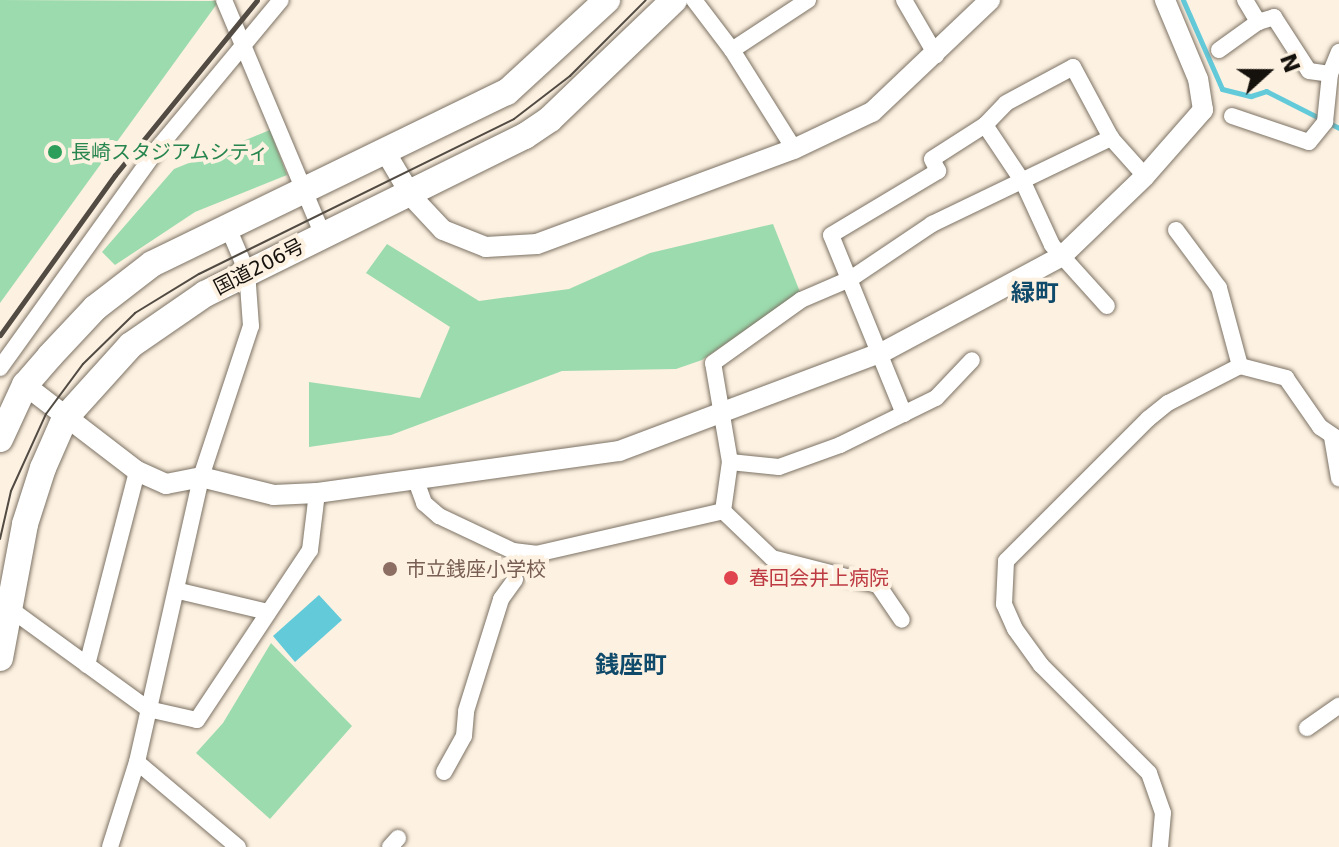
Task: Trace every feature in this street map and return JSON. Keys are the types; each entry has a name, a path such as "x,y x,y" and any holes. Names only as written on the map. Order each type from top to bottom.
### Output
{"highway":[{"path":"0,439 25,385 95,308 152,264 227,225 386,153 519,83 607,0"},
{"name":"国道206号","path":"0,658 25,524 65,418 131,345 178,310 247,272 412,197 550,119 674,0"}],"street":[{"path":"224,0 323,235"},
{"path":"0,368 158,148 242,43 281,0"},
{"path":"694,0 732,50 794,149"},
{"path":"732,50 808,0"},
{"path":"904,0 936,55"},
{"path":"386,153 412,197 443,230 468,243 522,247 794,149 872,112 936,55 990,0"},
{"path":"0,415 25,385 137,471 166,484 201,477 274,495 317,493 619,451 883,352 1062,256 1193,125 1204,104 1165,0"},
{"path":"1245,0 1258,22"},
{"path":"1219,50 1258,22 1274,17 1302,65 1309,71 1330,74"},
{"path":"1232,116 1309,142 1325,122 1330,74 1339,52"},
{"path":"904,414 883,352 831,235 938,171 932,159 985,125 1006,103 1073,67 1111,138 1145,176"},
{"path":"985,125 1023,182 1062,256 1107,306"},
{"path":"723,511 730,462 724,412 713,363 801,300 852,278 932,224 1111,138"},
{"path":"110,847 137,762 179,591 201,477 251,326 247,272 227,225"},
{"path":"1176,230 1219,288 1240,366"},
{"path":"730,462 779,467 936,398 972,360"},
{"path":"1160,847 1163,813 1149,773 1028,648 1008,618 1004,571 1013,549 1148,419 1168,403 1240,366 1286,378 1336,438 1339,478"},
{"path":"87,665 137,471"},
{"path":"415,478 424,503 439,516 513,551 536,554 723,511"},
{"path":"9,608 148,709 197,720 310,550 317,493"},
{"path":"723,511 772,558 878,585 902,620"},
{"path":"444,772 464,736 466,711 501,599 515,580"},
{"path":"179,591 268,612"},
{"path":"1307,728 1339,706"},
{"path":"137,762 238,847"}],"green space":[{"name":"長崎スタジアムシティ","path":"0,0 219,1 0,303"},
{"path":"270,130 287,175 195,212 115,265 102,252 174,169"},
{"path":"773,224 800,292 702,360 676,369 562,371 391,435 309,447 309,382 420,398 450,327 366,273 387,244 479,301 569,289 650,253"},
{"path":"271,643 352,726 270,819 196,753 223,723"}],"water":[{"path":"319,595 342,620 295,662 273,636"}],"waterway":[{"path":"1183,0 1222,89 1251,96 1266,91 1339,128"}],"tram line":[{"path":"0,539 11,491 46,414 83,364 135,313 199,274 514,119 570,76 646,0"}],"railway":[{"path":"0,335 115,175 257,0"}],"place":[{"name":"長崎スタジアムシティ","path":"55,152"},
{"name":"市立銭座小学校","path":"390,569"},
{"name":"春回会井上病院","path":"731,578"}],"district":[{"name":"緑町","path":"1035,294"},
{"name":"銭座町","path":"631,666"}]}
